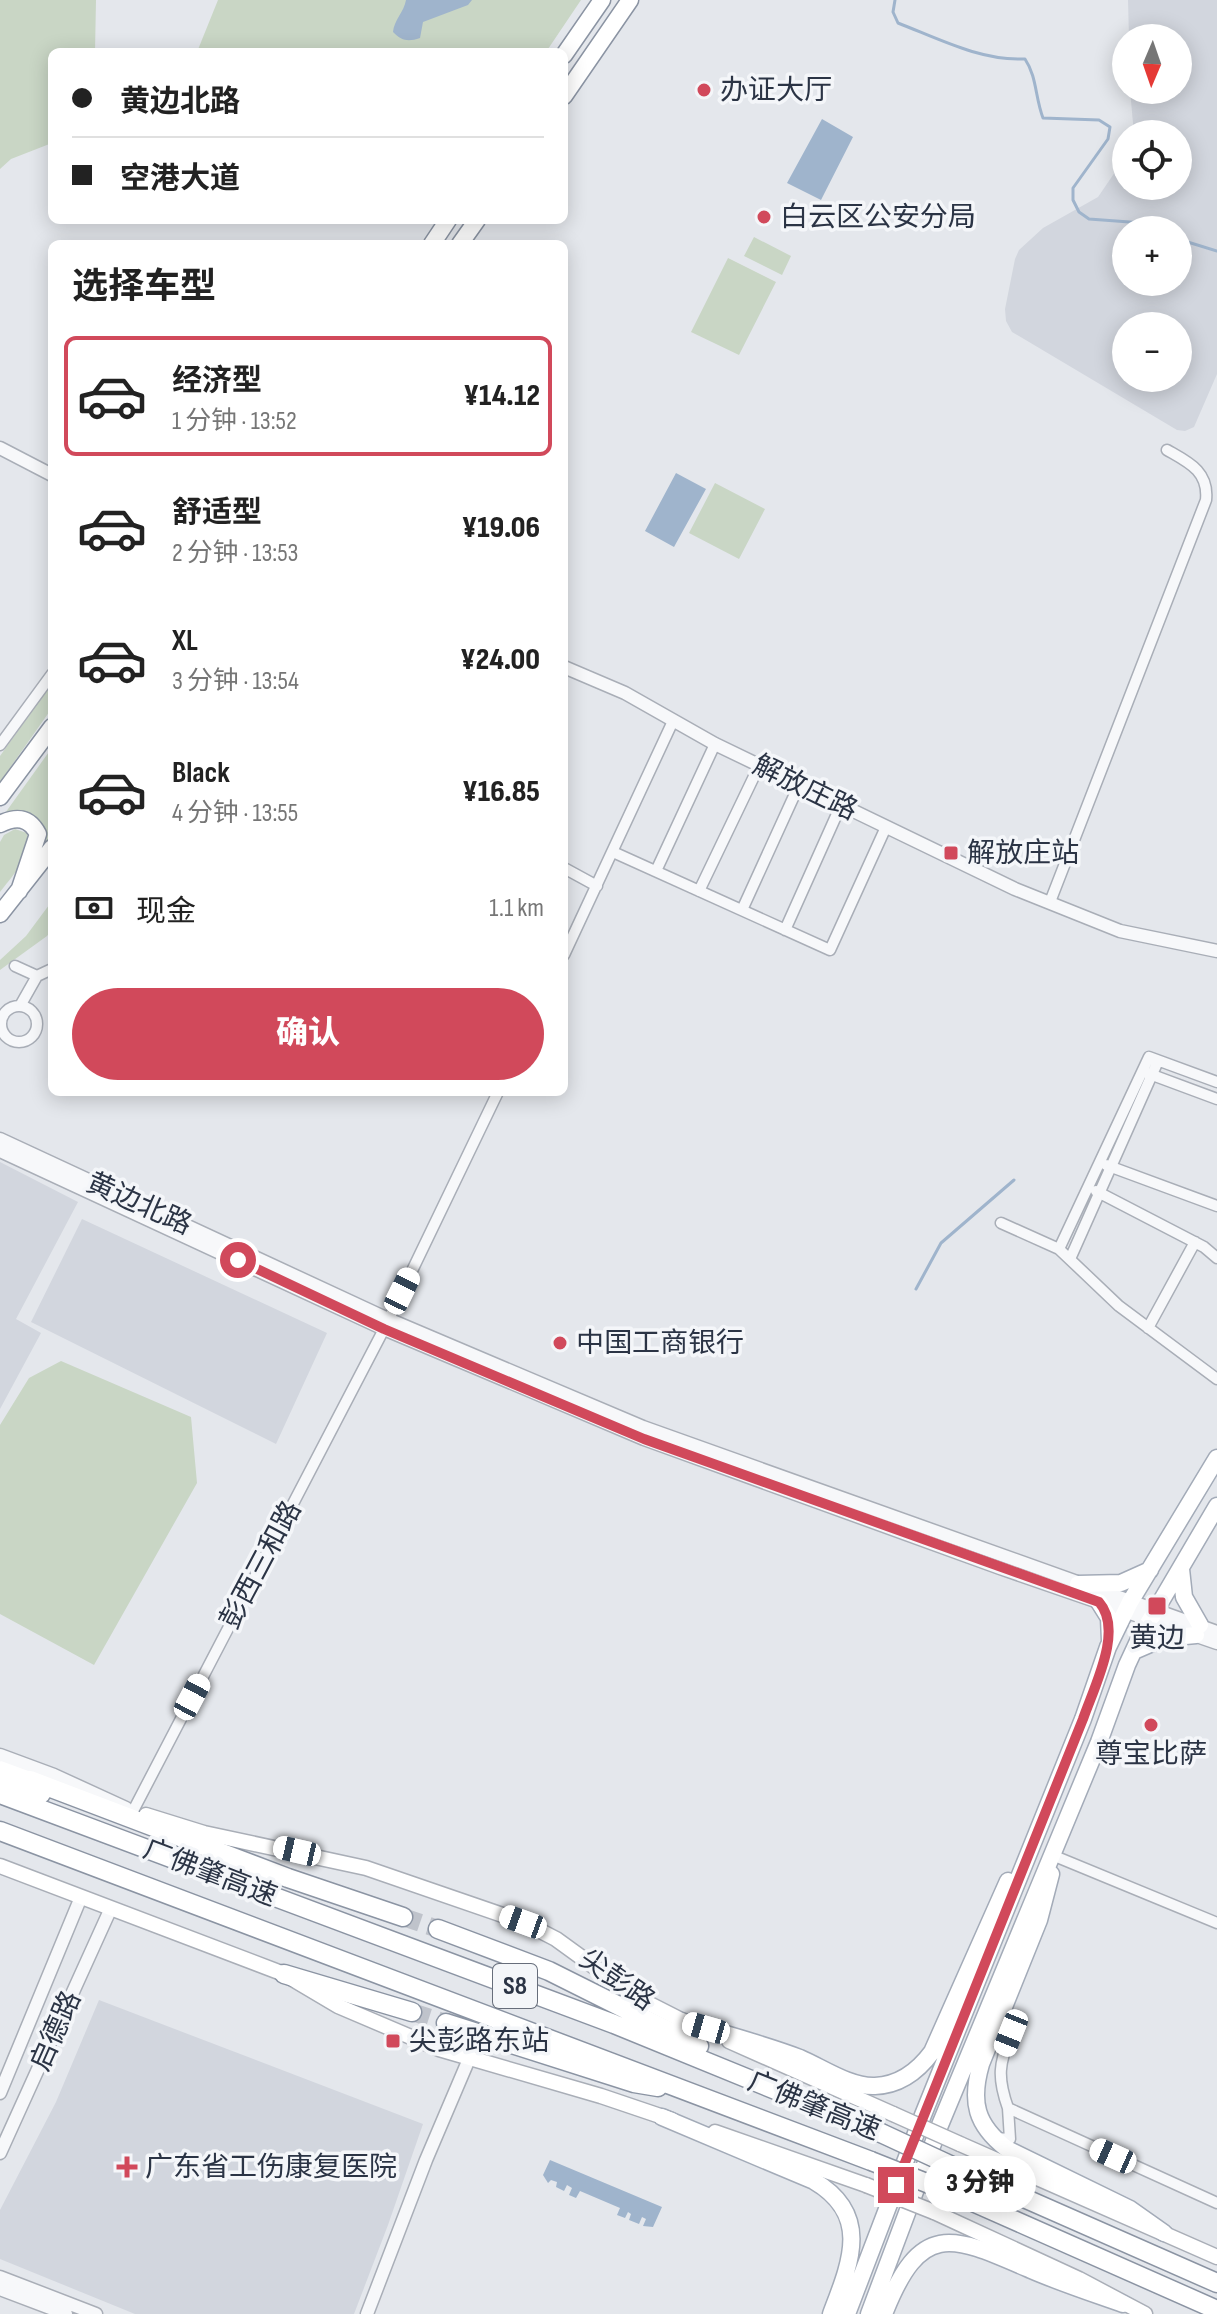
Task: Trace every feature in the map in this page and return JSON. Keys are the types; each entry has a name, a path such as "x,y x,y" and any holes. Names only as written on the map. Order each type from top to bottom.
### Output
{"highway":[{"path":"0,1778 64,1802 151,1826"},
{"path":"30,1780 288,1878 403,1917"},
{"name":"广佛肇高速","path":"0,1794 601,2019 830,2111 1217,2283"},
{"name":"广佛肇高速","path":"0,1831 871,2161 957,2195 1217,2310"},
{"path":"438,1929 549,1971 830,2111"},
{"path":"284,1974 412,2012"},
{"path":"446,2023 634,2083 691,2091"}],"main road":[{"path":"568,49 602,0"},
{"path":"568,90 630,0"},
{"path":"0,797 48,732"},
{"path":"0,824 15,819 26,820 38,834 19,891"},
{"path":"0,914 48,853"},
{"path":"847,2314 1110,1644 1127,1607 1217,1458"},
{"path":"869,2314 934,2140 1134,1651 1217,1506"},
{"path":"1176,1525 1198,1538"},
{"path":"1134,1651 1164,1638 1198,1630 1184,1597 1181,1569"},
{"path":"1078,1584 1121,1583 1150,1570"},
{"path":"1099,1602 1109,1618 1110,1644"},
{"path":"1091,1695 1112,1707"},
{"path":"0,1768 133,1811"},
{"name":"尖彭路","path":"133,1811 204,1833 366,1868 523,1922 556,1939 636,1997 681,2021 1217,2257"},
{"path":"681,2021 779,2051 858,2084 892,2084 916,2070 932,2052 1000,1895 1031,1847"},
{"path":"1052,1855 1049,1885 1039,1920 976,2080 976,2107 982,2124 992,2138 1007,2149 1130,2209 1164,2233"},
{"path":"2,1866 284,1974 338,2006 469,2059 601,2096 866,2185 934,2212 1079,2279 1121,2309"},
{"path":"662,2117 814,2181 828,2189 840,2202 848,2217 852,2243 848,2269 831,2314"},
{"path":"884,2314 906,2267 926,2249 954,2242 986,2250 1121,2309 1145,2314"}],"street":[{"path":"0,448 48,473"},
{"path":"1050,902 1206,500 1206,482 1200,472 1167,450"},
{"name":"解放庄路","path":"568,669 625,693 715,744 983,874 1120,931 1217,951"},
{"path":"0,745 48,679"},
{"path":"568,947 673,721"},
{"path":"656,871 715,744"},
{"path":"699,891 759,766"},
{"path":"742,910 799,785"},
{"path":"785,930 841,805"},
{"path":"613,852 830,950 886,827"},
{"path":"568,870 597,886"},
{"path":"15,966 37,976"},
{"path":"20,1006 37,976 48,971"},
{"path":"1070,1259 1111,1166 1146,1073 1149,1057 1217,1082"},
{"path":"1146,1073 1217,1099"},
{"path":"1059,1249 1098,1161 1146,1073"},
{"name":"彭西三和路","path":"133,1811 386,1324 496,1096"},
{"name":"黄边北路","path":"0,1139 386,1324 662,1434 1078,1584 1127,1607"},
{"name":"黄边北路","path":"0,1151 644,1439 1099,1602 1153,1614 1198,1630 1217,1632"},
{"path":"1098,1161 1217,1206"},
{"path":"1087,1187 1195,1242 1217,1258"},
{"path":"1001,1223 1059,1249 1119,1306 1217,1379"},
{"path":"1148,1328 1195,1242"},
{"name":"黄边北路","path":"1198,1630 1217,1643"},
{"name":"尖彭路","path":"0,1755 54,1775 133,1811"},
{"path":"1052,1855 1217,1923"},
{"name":"启德路","path":"0,2093 81,1897"},
{"name":"启德路","path":"0,2153 111,1908"},
{"path":"992,2138 1010,2139 1008,2108 999,2075 1002,2055 1011,2033"},
{"path":"367,2314 426,2160 469,2059"},
{"path":"1008,2108 1217,2203"},
{"path":"0,2277 96,2314"},
{"path":"0,2289 66,2314"}],"shaded area":[{"path":"1128,0 1217,0 1217,374 1194,427 1185,431 1177,430 1113,392 1192,392 1192,312 1112,312 1112,391 1012,332 1006,321 1005,309 1019,250 1043,228 1098,197 1112,176 1112,200 1192,200 1192,120 1133,120 1131,104 1192,104 1192,24 1129,24"},
{"path":"0,1162 78,1202 16,1319 41,1333 0,1409"},
{"path":"82,1219 327,1333 276,1444 31,1322"},
{"path":"99,2000 423,2124 354,2314 135,2314 0,2259 0,2210 56,2102"}],"green space":[{"path":"0,0 96,0 95,48 48,48 48,145 11,159 0,169"},
{"path":"218,0 581,0 549,48 199,48"},
{"path":"754,237 791,256 782,275 744,256"},
{"path":"728,258 776,282 739,355 691,332"},
{"path":"715,483 765,509 739,559 689,533"},
{"path":"48,689 48,714 0,782 0,756"},
{"path":"48,753 48,842 42,846 44,838 3,816"},
{"path":"15,829 27,833 27,849 21,864 0,892 0,842 4,835"},
{"path":"48,906 48,935 0,970 0,960 26,936"},
{"path":"61,1361 191,1417 197,1483 94,1665 0,1614 0,1425 29,1378"}],"water":[{"path":"406,0 472,0 468,5 423,22 420,38 409,40 393,32"},
{"path":"822,119 853,137 821,200 787,183"},
{"path":"676,473 706,489 674,547 645,531"},
{"path":"550,2160 662,2207 653,2227 643,2226 646,2219 642,2217 639,2224 629,2220 631,2214 628,2212 625,2218 617,2215 620,2208 580,2191 576,2198 569,2195 572,2188 567,2185 564,2191 556,2187 557,2182 551,2180 548,2183 543,2175"}],"waterway":[{"path":"895,0 893,12 898,23 976,53 1025,59 1032,73 1043,118 1099,120 1110,127 1108,139 1073,188 1073,200 1079,212 1089,219 1112,221"},
{"path":"1192,243 1217,251"},
{"path":"916,1289 941,1243 1014,1180"}],"tunnel":[{"path":"403,1917 438,1929"},
{"path":"412,2012 446,2023"}],"place":[{"name":"办证大厅","path":"704,90"},
{"name":"白云区公安分局","path":"764,217"},
{"name":"解放庄站","path":"951,853"},
{"name":"中国工商银行","path":"560,1343"},
{"name":"黄边","path":"1157,1606"},
{"name":"尊宝比萨","path":"1151,1725"},
{"name":"尖彭路东站","path":"393,2041"},
{"name":"广东省工伤康复医院","path":"127,2167"}],"route":[{"path":"238,1260 384,1329 644,1439 1099,1602 1105,1609 1109,1618 1110,1644 1083,1719 896,2185"}]}
